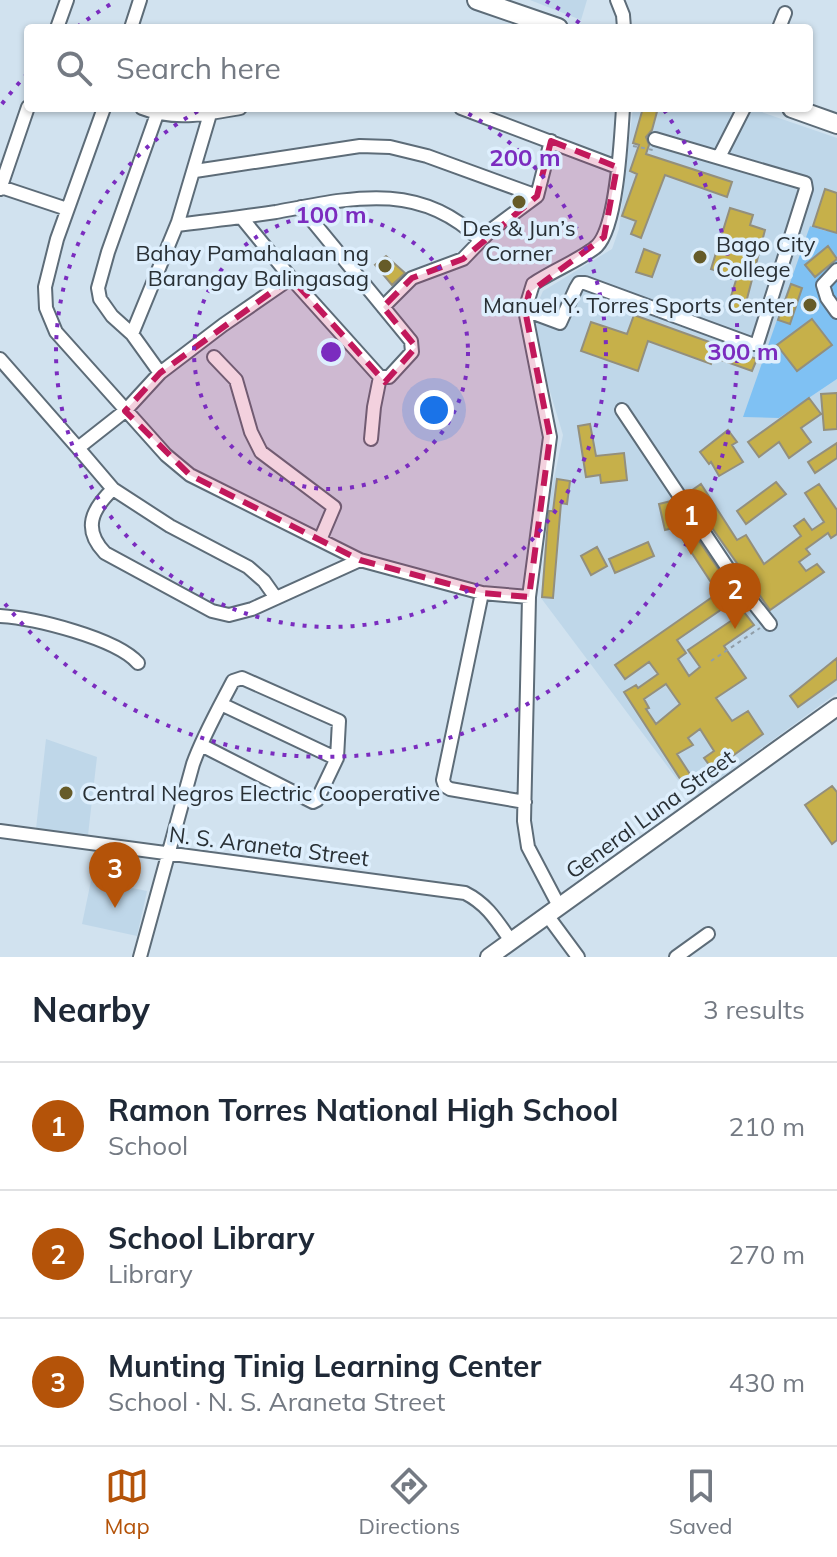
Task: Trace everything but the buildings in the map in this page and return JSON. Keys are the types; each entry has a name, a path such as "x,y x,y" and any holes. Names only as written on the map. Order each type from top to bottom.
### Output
{"highway":[{"path":"477,0 546,24"},
{"path":"809,112 835,118"}],"main road":[{"name":"General Luna Street","path":"489,957 837,707"}],"street":[{"path":"58,24 67,0"},
{"path":"132,24 140,0"},
{"path":"617,0 624,24"},
{"path":"781,24 785,13"},
{"path":"26,112 0,188 67,209"},
{"path":"103,112 67,209 45,287 46,308 56,332 125,411 190,475 360,560 482,593 529,597"},
{"path":"152,112 180,116 220,112"},
{"path":"472,112 617,167"},
{"path":"578,957 553,911 525,836 529,597 550,437 525,310 533,284 595,248 604,237 611,218 623,112"},
{"path":"719,157 742,112"},
{"path":"157,114 98,288 100,299 112,316 132,334 160,373"},
{"path":"132,334 177,225 210,114"},
{"path":"525,310 560,323 579,283 585,283 757,344 806,189 805,183 655,139"},
{"path":"383,307 412,278 463,259 480,240 537,196 551,141"},
{"path":"195,171 360,146 390,147 427,156 537,196"},
{"path":"177,225 365,198 394,198 441,210 480,240"},
{"path":"241,217 380,377 389,377 413,347 301,207"},
{"path":"837,270 823,285 827,298 837,312"},
{"path":"78,448 125,411 160,373 291,278"},
{"path":"214,357 236,380 251,432 261,452 334,507 320,540"},
{"path":"0,359 113,489 170,526 248,567 264,581 276,598"},
{"path":"371,439 380,377"},
{"path":"622,410 737,582 769,623"},
{"path":"113,489 99,503 93,516 95,543 105,553 212,611 229,615 252,609 360,560"},
{"path":"482,593 443,780 450,789 525,802"},
{"path":"0,616 109,642 129,652 138,663"},
{"path":"140,957 141,944 193,764 201,745 233,681 242,678 336,719 340,726 337,758 317,800 313,802 201,745"},
{"path":"221,704 337,758"},
{"name":"N. S. Araneta Street","path":"0,831 465,893 480,900 491,911 511,941"},
{"path":"676,957 708,934"}],"path":[{"path":"620,142 652,151 655,139"},
{"path":"711,661 769,623"}],"highlighted area":[{"path":"551,141 617,167 604,237 529,293 525,310 550,437 529,597 482,593 360,560 190,475 125,411 160,373 291,278 385,382 416,347 383,307 412,278 463,259 537,196"}],"shaded area":[{"path":"530,0 587,0 581,20"},
{"path":"633,112 762,112 837,138 837,198 826,231 810,226 779,418 837,379 837,693 692,799 541,598 547,513 563,435 531,318 543,291 612,249 619,229"},
{"name":"Manuel Y. Torres Sports Center","path":"837,198 837,379 779,418 743,417 810,226 826,231"},
{"name":"Central Negros Electric Cooperative","path":"46,739 97,757 88,835 36,829"},
{"path":"97,852 133,860 127,887 147,891 137,936 82,924"}],"place":[{"name":"Des & Jun’s Corner","path":"519,202"},
{"name":"Bago City College","path":"700,257"},
{"name":"Bahay Pamahalaan ng Barangay Balingasag","path":"385,266"},
{"name":"Manuel Y. Torres Sports Center","path":"810,305"},
{"name":"Ramon Torres National High School","path":"691,555"},
{"name":"School Library","path":"735,629"},
{"name":"Central Negros Electric Cooperative","path":"66,793"},
{"name":"Munting Tinig Learning Center","path":"115,908"}]}
